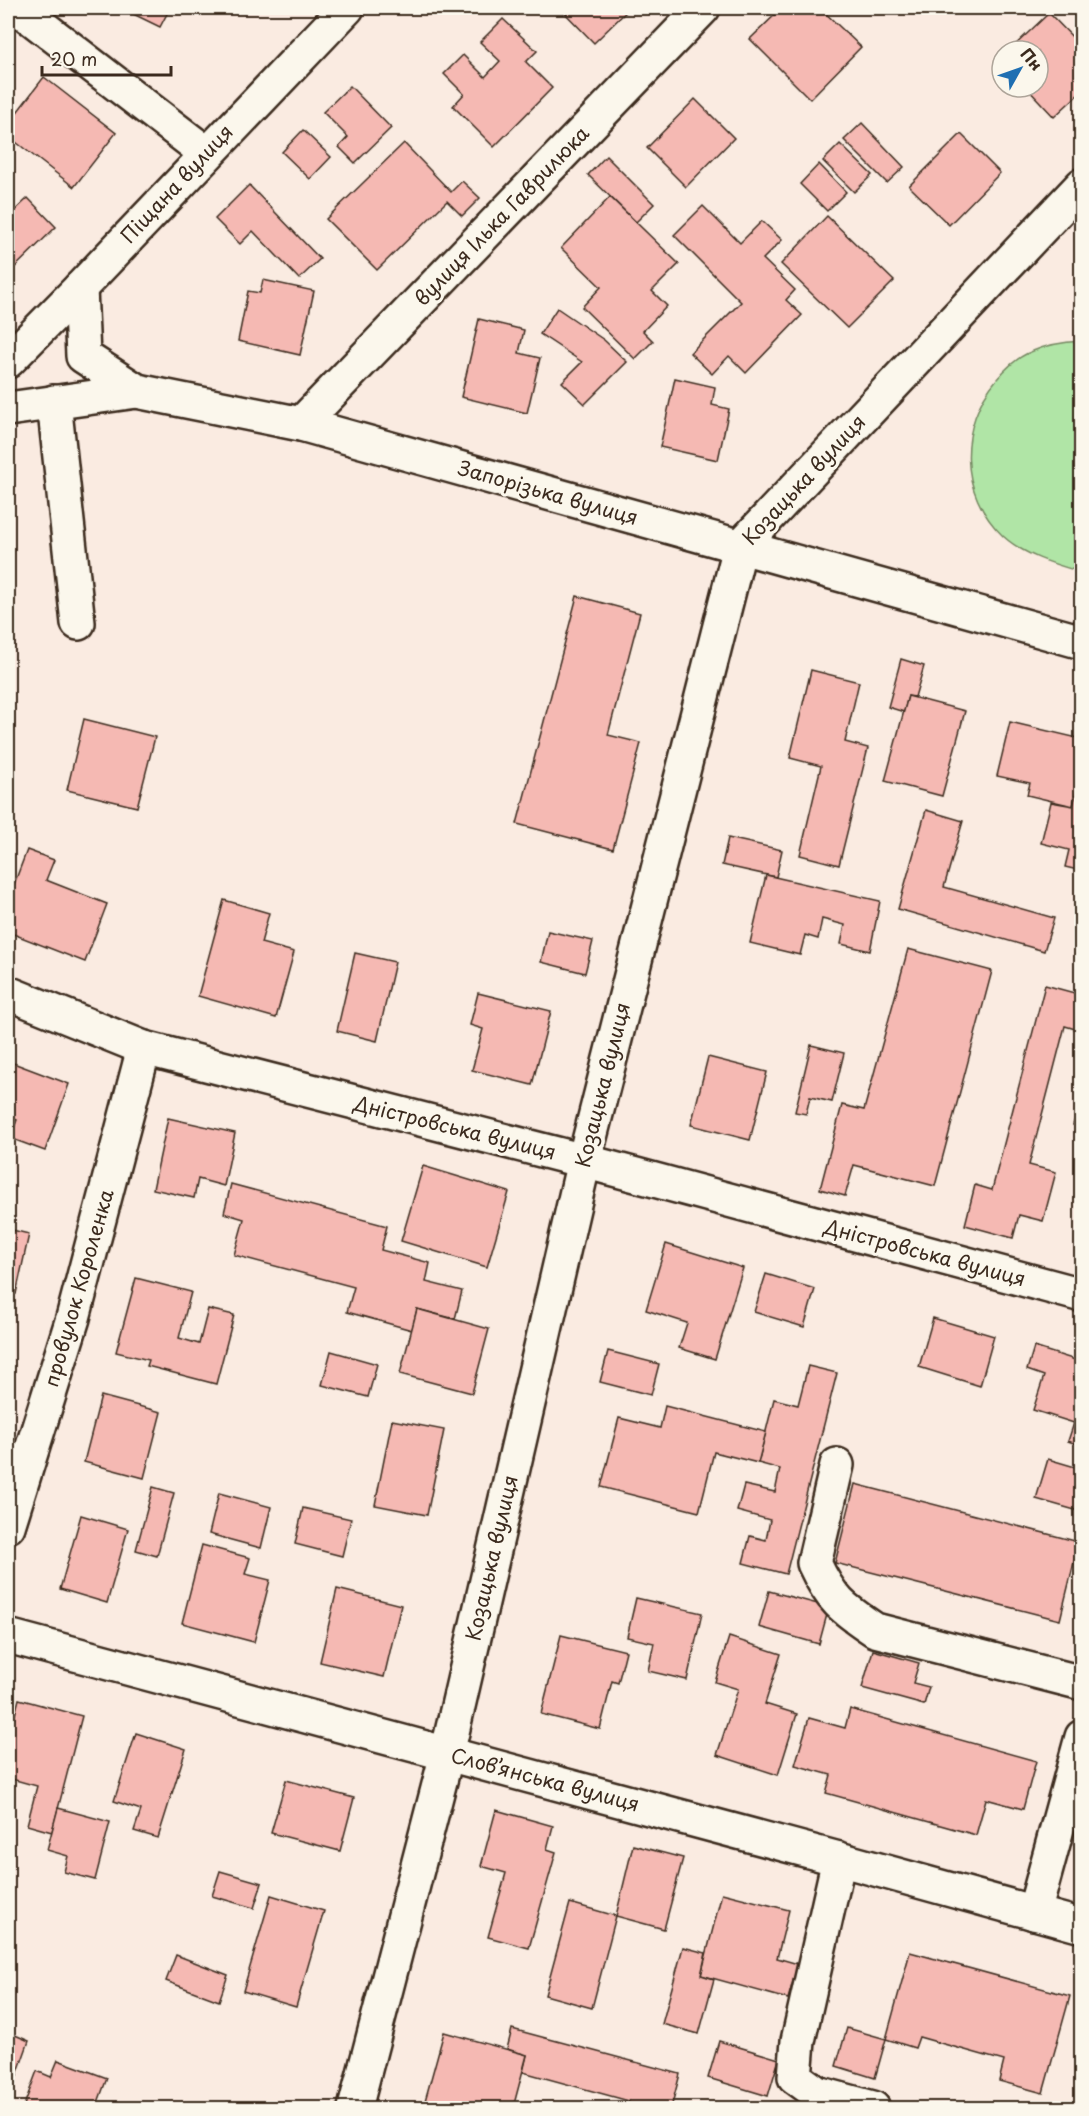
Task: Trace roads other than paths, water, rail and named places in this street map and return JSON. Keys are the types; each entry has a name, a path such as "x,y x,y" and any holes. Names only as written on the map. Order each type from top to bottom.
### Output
{"street":[{"path":"18,8 206,153"},
{"name":"Піщана вулиця","path":"8,361 347,8"},
{"name":"вулиця Ілька Гаврилюка","path":"301,424 704,8"},
{"name":"Козацька вулиця","path":"356,2109 447,1754 584,1161 740,547 1082,185"},
{"path":"80,288 83,356 136,391"},
{"name":"Запорізька вулиця","path":"8,409 136,391 301,424 1082,642"},
{"path":"54,402 78,623"},
{"name":"Дністровська вулиця","path":"8,993 144,1048 584,1161 1082,1295"},
{"name":"провулок Короленка","path":"8,1526 73,1318 144,1048"},
{"path":"837,1465 814,1563 833,1597 847,1611 875,1630 1082,1683"},
{"name":"Словʼянська вулиця","path":"8,1636 1082,1926"},
{"path":"1034,1913 1082,1737"},
{"path":"839,1859 798,2041 795,2077 817,2093 873,2109"}]}
